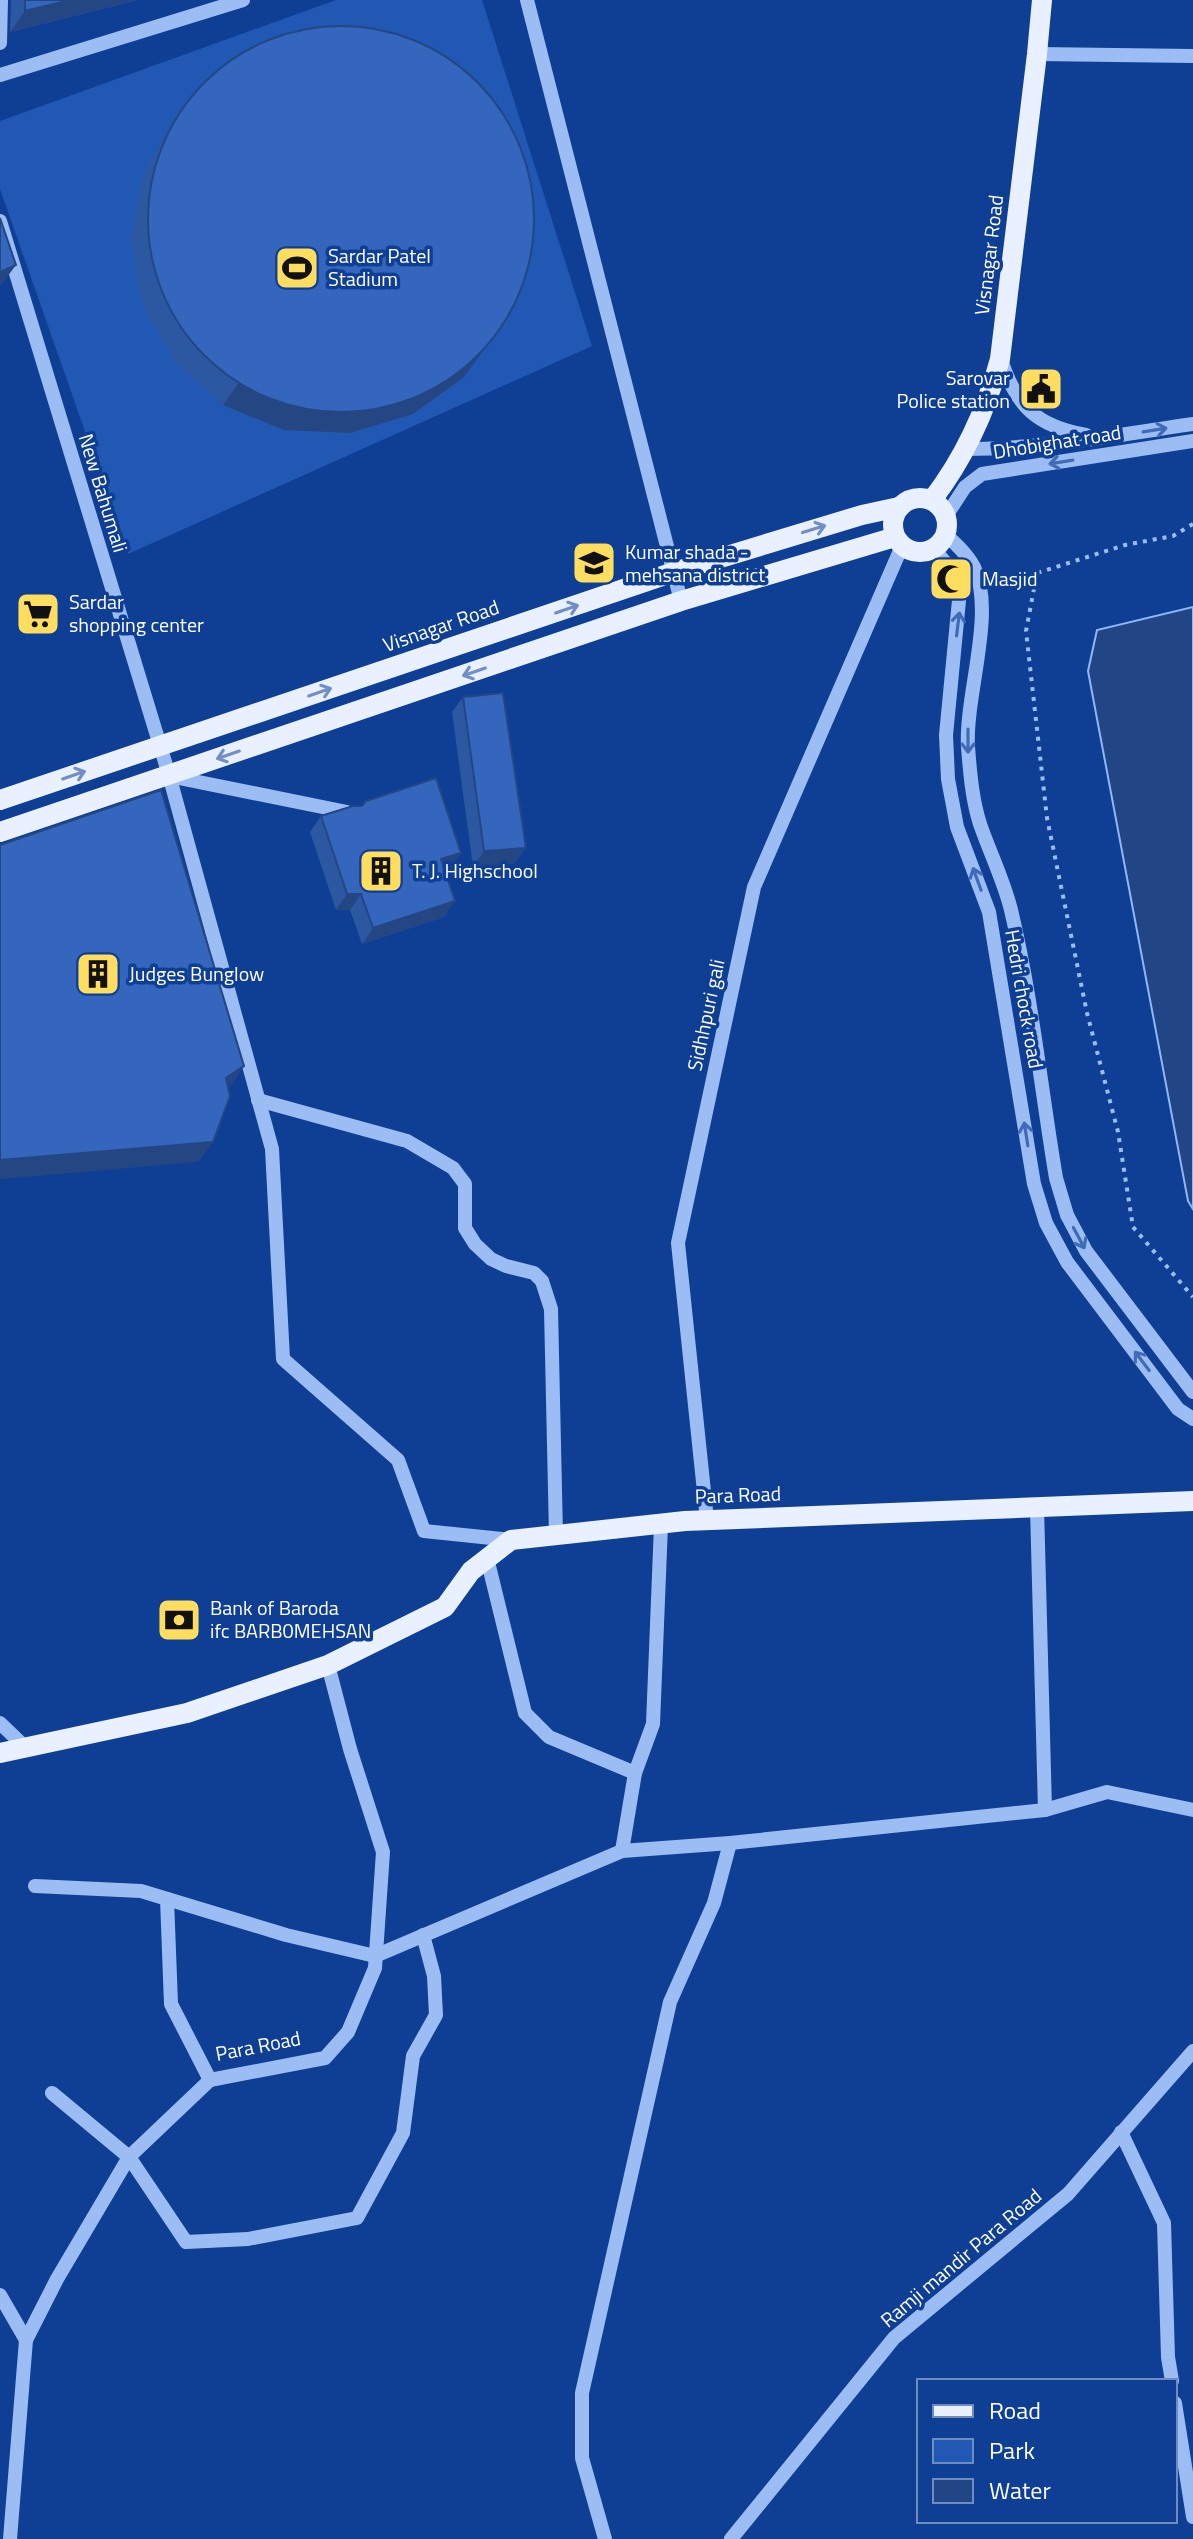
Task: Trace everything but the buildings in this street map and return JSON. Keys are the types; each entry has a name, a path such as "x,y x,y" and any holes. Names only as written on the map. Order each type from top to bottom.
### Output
{"main road":[{"name":"Visnagar Road","path":"940,525 966,449 987,405 1000,359 1042,0"},
{"path":"921,497 940,525 917,552 898,541 892,527 899,507 921,497"},
{"name":"Visnagar Road","path":"0,800 674,572 862,515 899,507"},
{"path":"0,832 681,601 898,541"},
{"name":"Para Road","path":"511,1540 707,1520 1193,1501"},
{"path":"0,1753 187,1713 328,1665 445,1607 471,1571 511,1540"}],"street":[{"path":"0,43 1,0"},
{"path":"0,75 243,0"},
{"path":"527,0 681,601"},
{"path":"1037,54 1193,56"},
{"name":"New Bahumali","path":"0,221 169,775 272,1149 283,1359 398,1460 424,1531 511,1540"},
{"path":"1000,359 1019,401 1036,418 1074,432 1104,438"},
{"name":"Dhobighat road","path":"966,449 1001,449 1104,438 1193,424"},
{"name":"Dhobighat road","path":"940,525 965,487 982,474 1193,441"},
{"name":"Hedri chock road","path":"940,525 974,567 981,590 967,735 970,777 979,821 1010,906 1056,1178 1067,1215 1086,1251 1193,1392"},
{"name":"Hedri chock road","path":"940,525 960,590 946,735 948,779 957,827 989,912 1034,1184 1046,1223 1067,1262 1178,1409 1193,1419"},
{"name":"Sidhhpuri gali","path":"707,1520 678,1243 754,887 898,541"},
{"path":"169,775 347,812"},
{"path":"258,1100 407,1141 453,1168 465,1184 465,1228 475,1244 491,1259 534,1273 542,1281 551,1309 556,1535"},
{"path":"1037,1507 1045,1810"},
{"path":"622,1851 635,1773 653,1724 661,1525"},
{"path":"487,1558 525,1713 549,1737 635,1773"},
{"name":"Para Road","path":"10,2539 26,2340 57,2279 129,2157 210,2080 325,2058 348,2032 375,1968 383,1852 350,1749 328,1665"},
{"path":"0,1723 26,1748"},
{"path":"35,1886 141,1891 286,1935 375,1956 622,1851 730,1843 1045,1810 1107,1792 1193,1810"},
{"path":"605,2539 582,2458 582,2393 670,2002 714,1903 730,1843"},
{"path":"167,1899 171,2004 210,2080"},
{"path":"52,2093 129,2157 186,2242 248,2239 357,2218 403,2133 413,2056 436,2015 434,1976 423,1935"},
{"name":"Ramji mandir Para Road","path":"731,2539 894,2338 1068,2194 1193,2051"},
{"path":"1121,2132 1164,2223 1168,2357 1172,2379"},
{"path":"0,2295 26,2340"},
{"path":"1177,2416 1193,2517"}],"path":[{"path":"1193,524 1173,536 1125,545 1037,573 1026,631 1047,818 1087,1013 1118,1132 1133,1227 1193,1297"}],"green space":[{"name":"Sardar Patel Stadium","path":"336,0 482,0 592,346 128,554 0,189 0,121"}],"water":[{"path":"1193,607 1193,1209 1188,1201 1088,671 1097,630"}],"place":[{"name":"Sardar Patel Stadium","path":"297,268"},
{"name":"Sarovar Police station","path":"1041,389"},
{"name":"Kumar shada - mehsana district","path":"594,563"},
{"name":"Masjid","path":"951,579"},
{"name":"Sardar shopping center","path":"38,614"},
{"name":"T. J. Highschool","path":"381,871"},
{"name":"Judges Bunglow","path":"98,974"},
{"name":"Bank of Baroda ifc BARB0MEHSAN","path":"179,1620"}]}
